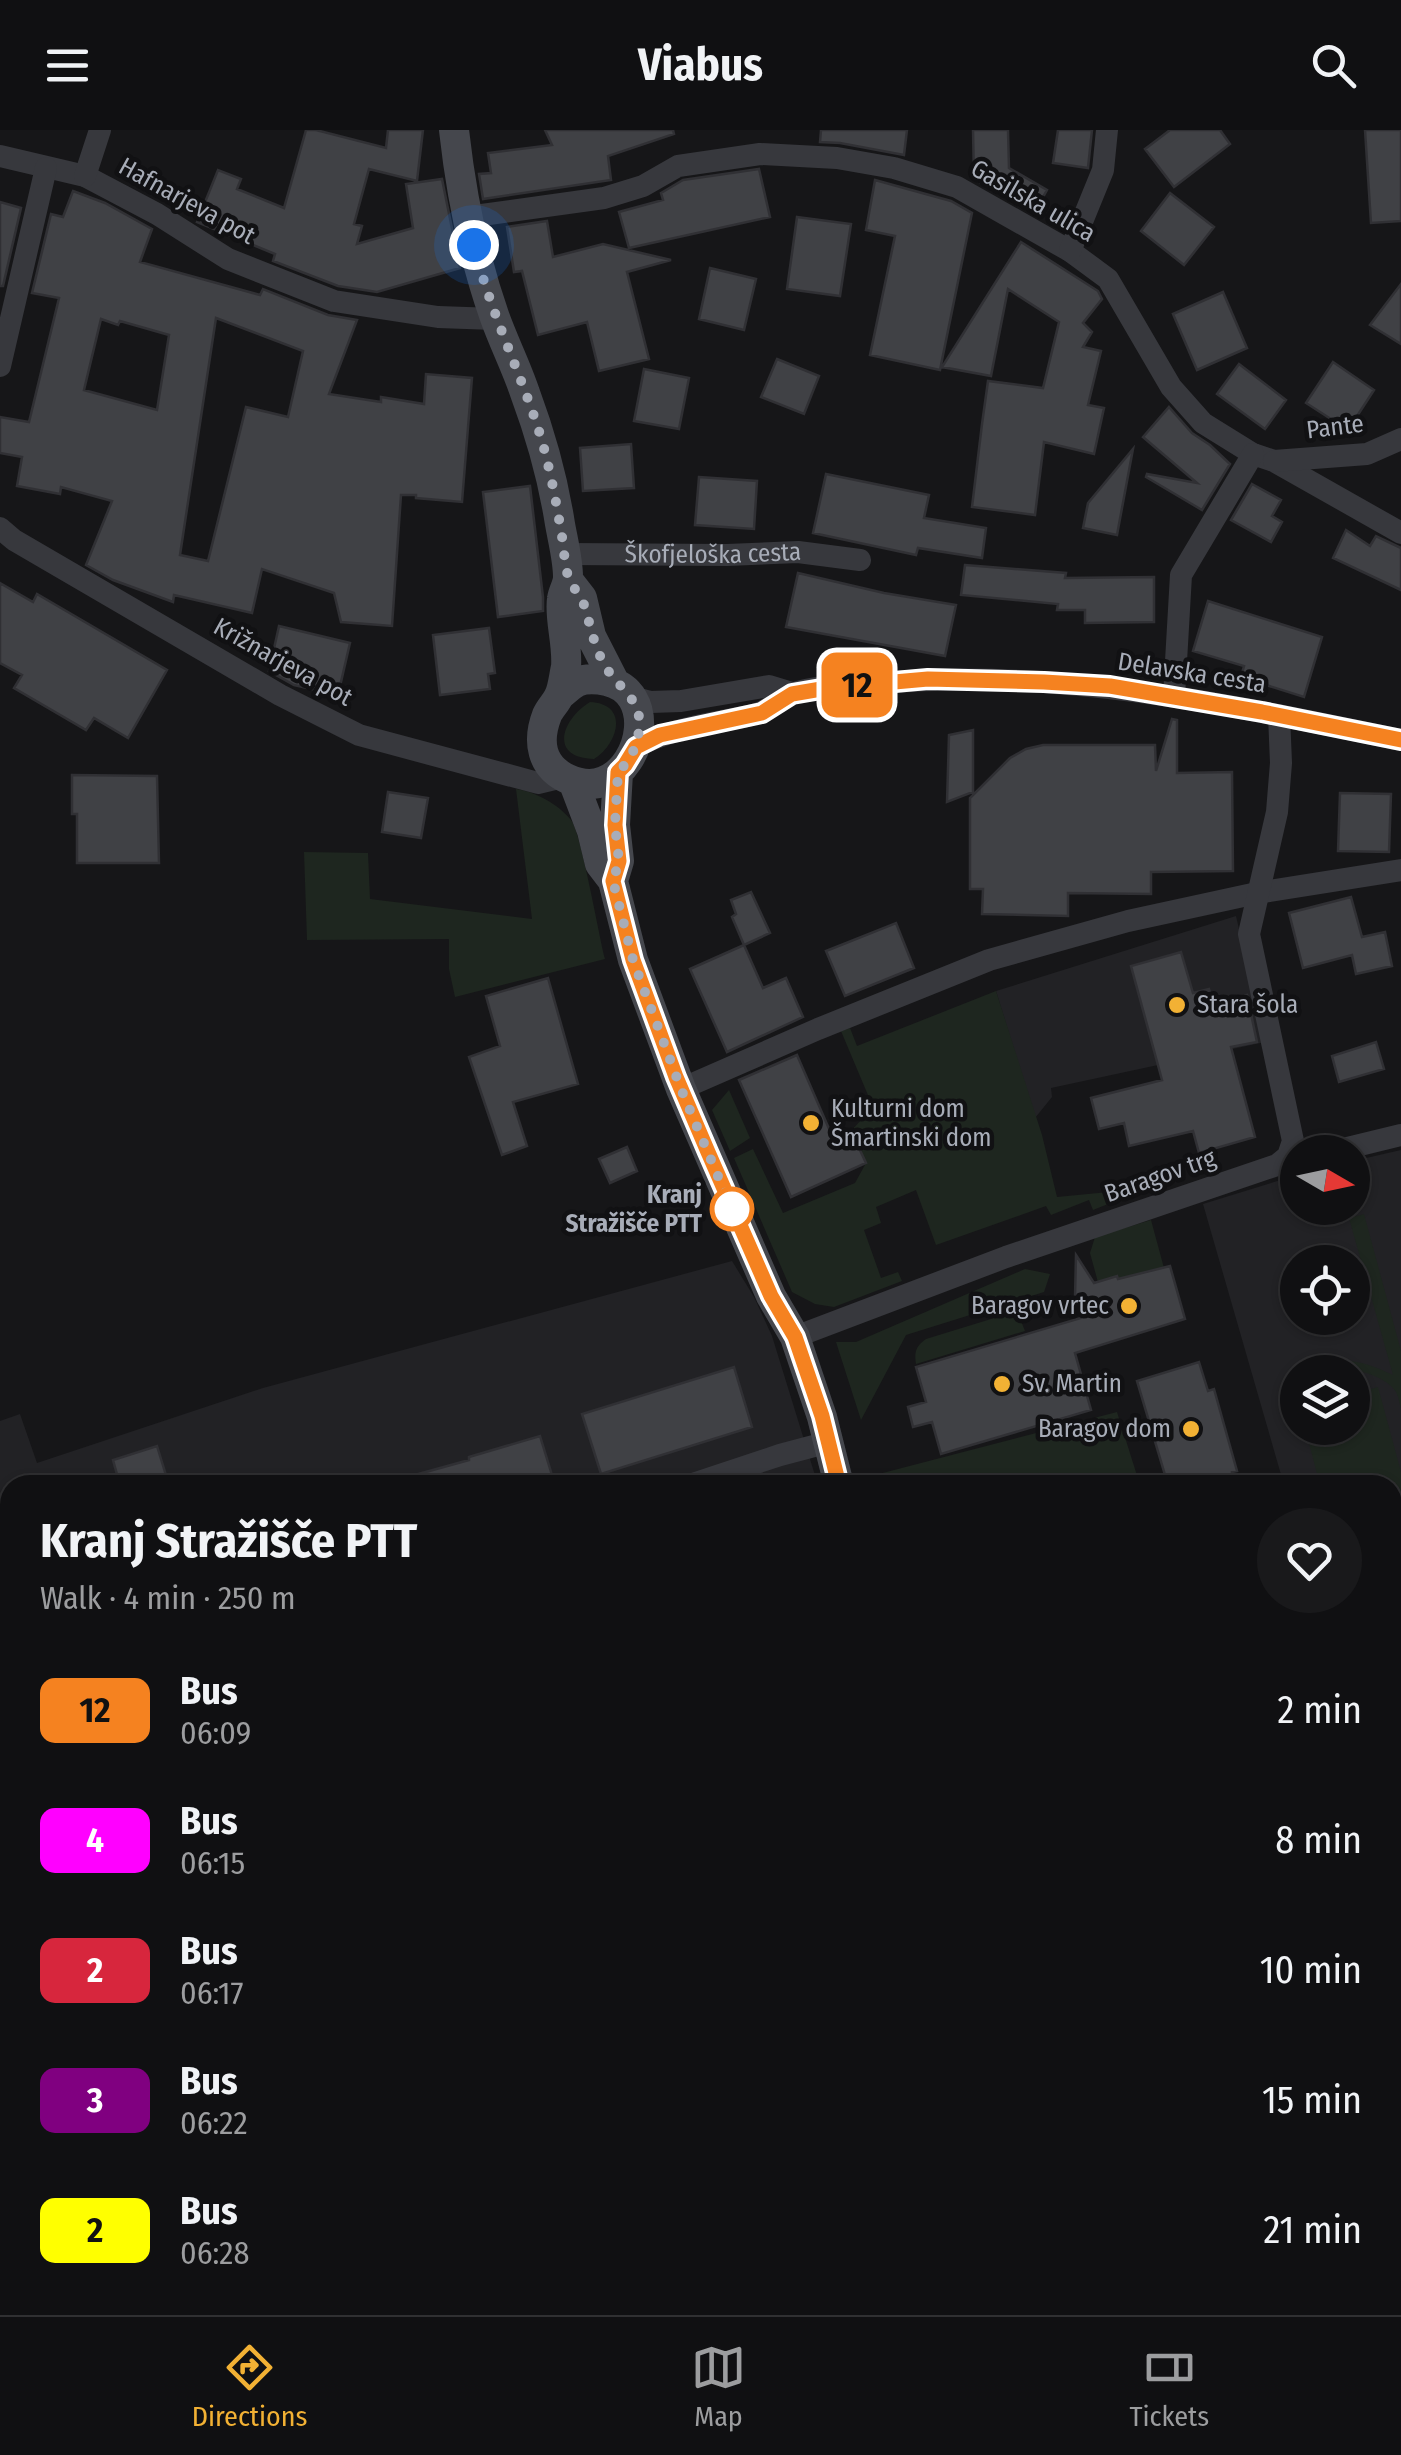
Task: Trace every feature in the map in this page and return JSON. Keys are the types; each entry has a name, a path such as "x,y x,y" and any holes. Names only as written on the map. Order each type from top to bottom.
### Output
{"street":[{"name":"Hafnarjeva pot","path":"85,176 100,130"},
{"path":"454,130 458,169 480,273 542,440 567,567 582,598 591,636 638,712 636,747 625,765 604,782 587,785 548,766 542,750 542,733 548,712 559,696 576,682 594,679 623,690"},
{"path":"1070,251 1103,170 1107,130"},
{"name":"Gasilska ulica","path":"467,216 604,198 643,186 678,166 760,154 837,158 894,168 957,187 1070,251 1108,280 1171,387 1203,423 1401,533"},
{"name":"Hafnarjeva pot","path":"0,156 85,176 157,214 228,260 334,301 438,317 496,319"},
{"path":"0,366 46,168"},
{"name":"Pante","path":"1263,458 1367,454 1401,439"},
{"path":"1174,696 1181,576 1263,458"},
{"name":"Križnarjeva pot","path":"0,528 14,540 280,695 359,734 538,783 568,779"},
{"name":"Škofjeloška cesta","path":"567,567 798,552 860,560"},
{"path":"559,696 566,668 561,599 567,567"},
{"name":"Delavska cesta","path":"636,747 660,735 762,713 792,694 928,679 1110,686 1401,740"},
{"name":"Delavska cesta","path":"623,690 650,702 681,701 769,686 792,694"},
{"name":"Baragov trg","path":"795,1337 1006,1257 1277,1166 1288,1156 1294,1141 1250,934 1277,812 1280,715"},
{"path":"613,881 619,861 615,825 618,772"},
{"path":"568,779 592,831 600,864 613,881 633,960 681,1089 771,1296 795,1337 837,1475"},
{"path":"681,1089 989,960 1111,926 1257,893 1401,870"},
{"path":"1370,1142 1401,1134"},
{"path":"720,1475 829,1442"}],"shaded area":[{"path":"590,702 611,710 616,726 609,744 594,759 570,752 564,736 572,718"},
{"path":"516,789 546,800 571,820 585,863 605,959 455,997 449,969 449,939 307,940 304,852 368,853 370,899 532,919"},
{"path":"1236,916 1265,1042 1051,1088 1052,1097 1035,1118 996,991"},
{"path":"996,991 1042,1135 1057,1197 1119,1191 1123,1198 1093,1210 1089,1200 1051,1215 1046,1206 936,1245 916,1190 876,1207 881,1223 864,1230 881,1278 898,1272 902,1281 834,1307 815,1304 792,1292 734,1158 753,1149 783,1213 855,1183 866,1163 851,1131 873,1107 841,1031 850,1028 857,1046"},
{"path":"729,1090 750,1138 730,1151 712,1110"},
{"path":"1401,1150 1401,1475 1281,1475 1203,1204 1280,1180 1280,1225 1370,1225 1370,1157"},
{"path":"1151,1220 1164,1268 1105,1279 1106,1284 1099,1286 1090,1253 1095,1237"},
{"path":"1351,1225 1367,1225 1401,1351 1401,1408 1392,1387 1370,1374 1370,1365 1393,1375 1370,1293 1370,1245 1357,1245"},
{"path":"732,1261 772,1336 815,1475 0,1475 0,1421 20,1414 37,1463 263,1388"},
{"path":"1025,1269 1050,1274 1044,1292 906,1335 861,1420 836,1342 856,1342"},
{"path":"1017,1311 1025,1331 916,1364 916,1350 926,1339"},
{"path":"1378,1387 1401,1475 1317,1475 1309,1445 1370,1445 1370,1389"},
{"path":"1117,1412 1137,1475 875,1475"}],"building":[{"path":"306,130 386,148 388,130 423,130 417,181 369,169 354,224 362,226 357,244 413,228 406,184 442,179 460,268 377,292 338,286 273,261 275,254 197,222 218,170 241,179 237,189 284,208"},
{"path":"545,130 673,130 674,134 608,156 611,180 483,199 479,174 491,173 488,153 552,145"},
{"path":"821,130 907,130 904,155 820,142"},
{"path":"973,130 1008,130 1009,168 1047,190 1034,213 974,179"},
{"path":"1058,130 1092,130 1088,168 1053,163"},
{"path":"1170,130 1220,130 1230,144 1174,187 1145,149"},
{"path":"1365,130 1401,130 1401,221 1371,223"},
{"path":"759,169 770,217 629,248 619,212 663,200 661,193 683,180"},
{"path":"875,180 951,201 972,213 940,370 870,355 895,236 866,230"},
{"path":"73,191 105,203 152,229 140,262 260,295 263,289 328,315 357,320 329,394 424,404 426,374 472,378 462,502 401,495 392,626 341,622 334,593 262,569 252,613 174,595 173,602 113,580 86,565 112,501 61,487 60,494 17,486 22,457 0,453 0,417 29,422 59,298 32,293 51,214 63,217","holes":["216,318 303,351 288,417 246,407 208,561 180,555","101,319 169,335 157,410 84,390"]},
{"path":"1170,193 1214,227 1184,265 1141,231"},
{"path":"0,202 21,208 3,286 0,286"},
{"path":"797,217 851,224 840,296 787,289"},
{"path":"547,221 553,257 603,244 671,260 627,272 649,359 599,371 587,322 538,335 522,271 514,272 507,227"},
{"path":"1021,242 1098,291 1102,299 1083,323 1092,332 1083,347 1101,351 1088,405 1104,408 1094,454 1044,442 1035,515 972,507 982,424 988,381 1043,388 1059,322 1008,289 991,376 942,367"},
{"path":"710,268 756,279 744,330 699,319"},
{"path":"1401,284 1401,344 1370,325"},
{"path":"1223,292 1247,348 1197,370 1173,314"},
{"path":"777,359 819,376 804,414 761,397"},
{"path":"1333,362 1374,390 1348,430 1306,403"},
{"path":"1239,364 1286,400 1265,429 1217,394"},
{"path":"644,369 689,378 679,429 634,421"},
{"path":"1169,407 1192,433 1230,464 1202,510 1146,477 1147,474 1197,483 1143,437"},
{"path":"631,444 634,488 583,491 580,448"},
{"path":"1133,449 1117,535 1083,528 1088,503"},
{"path":"826,474 929,495 924,518 986,528 982,558 918,548 916,555 813,533"},
{"path":"699,477 757,481 754,529 695,525"},
{"path":"1252,484 1281,500 1272,516 1282,522 1271,542 1231,520"},
{"path":"530,486 543,611 498,617 483,492"},
{"path":"1346,530 1370,546 1376,536 1401,548 1401,590 1333,558"},
{"path":"965,565 1066,573 1065,578 1154,577 1154,622 1085,623 1085,610 1057,610 1058,604 961,595"},
{"path":"798,573 956,605 945,656 786,627"},
{"path":"0,583 33,602 37,594 167,670 128,738 94,718 86,730 14,688 22,675 0,663"},
{"path":"1208,601 1322,637 1304,697 1241,677 1244,666 1193,651"},
{"path":"279,626 350,643 338,695 294,685 269,671"},
{"path":"489,628 495,673 488,674 490,689 440,695 433,635"},
{"path":"1172,719 1177,720 1177,773 1232,772 1233,871 1151,872 1151,894 1068,893 1068,916 982,914 983,889 970,889 970,798 1010,758 1043,745 1155,745 1156,771"},
{"path":"973,730 973,792 947,802 949,735"},
{"path":"72,775 157,776 159,863 77,863"},
{"path":"388,792 428,798 421,838 382,832"},
{"path":"1340,793 1391,794 1389,852 1338,851"},
{"path":"751,892 770,933 744,945 732,917 736,914 731,900"},
{"path":"1351,897 1362,937 1385,932 1392,966 1356,974 1352,955 1303,968 1289,913"},
{"path":"896,923 914,968 845,996 826,951"},
{"path":"744,945 763,988 786,978 803,1017 727,1052 690,969"},
{"path":"1181,952 1193,993 1209,989 1213,1002 1247,995 1257,1042 1231,1047 1255,1137 1199,1153 1193,1131 1129,1146 1124,1123 1099,1129 1091,1098 1162,1080 1131,966"},
{"path":"548,978 578,1084 513,1102 527,1146 502,1155 469,1057 500,1046 486,996"},
{"path":"1376,1042 1384,1069 1339,1082 1332,1056"},
{"path":"797,1055 833,1138 851,1131 866,1163 791,1197 739,1080"},
{"path":"627,1147 637,1171 610,1183 599,1159"},
{"name":"Sv. Martin","path":"1076,1255 1094,1283 1170,1266 1185,1319 1075,1353 1091,1410 941,1454 932,1422 913,1427 908,1407 926,1402 916,1367 1081,1318 1075,1297"},
{"name":"Baragov dom","path":"1199,1362 1208,1391 1214,1389 1237,1471 1232,1475 1165,1475 1137,1381"},
{"path":"734,1367 752,1427 601,1474 582,1414"},
{"path":"540,1436 552,1475 415,1475"},
{"path":"157,1446 166,1475 117,1475 113,1460"}],"bus line":[{"name":"12","path":"837,1475 822,1416 795,1337 771,1296 708,1152 633,960 613,881 619,861 615,825 618,772 636,747 660,735 762,713 792,694 928,679 1110,686 1401,740"}],"place":[{"name":"Stara šola","path":"1177,1005"},
{"name":"Kulturni dom Šmartinski dom","path":"811,1123"},
{"name":"Kranj Stražišče PTT","path":"732,1209"},
{"name":"Baragov vrtec","path":"1129,1306"},
{"name":"Sv. Martin","path":"1002,1384"},
{"name":"Baragov dom","path":"1191,1429"}],"route":[{"path":"474,245 496,319 542,440 556,496 568,580 582,598 602,662 615,683 631,697 638,712 636,747 618,772 615,825 619,861 613,881 652,1016 734,1214 732,1209"}]}
